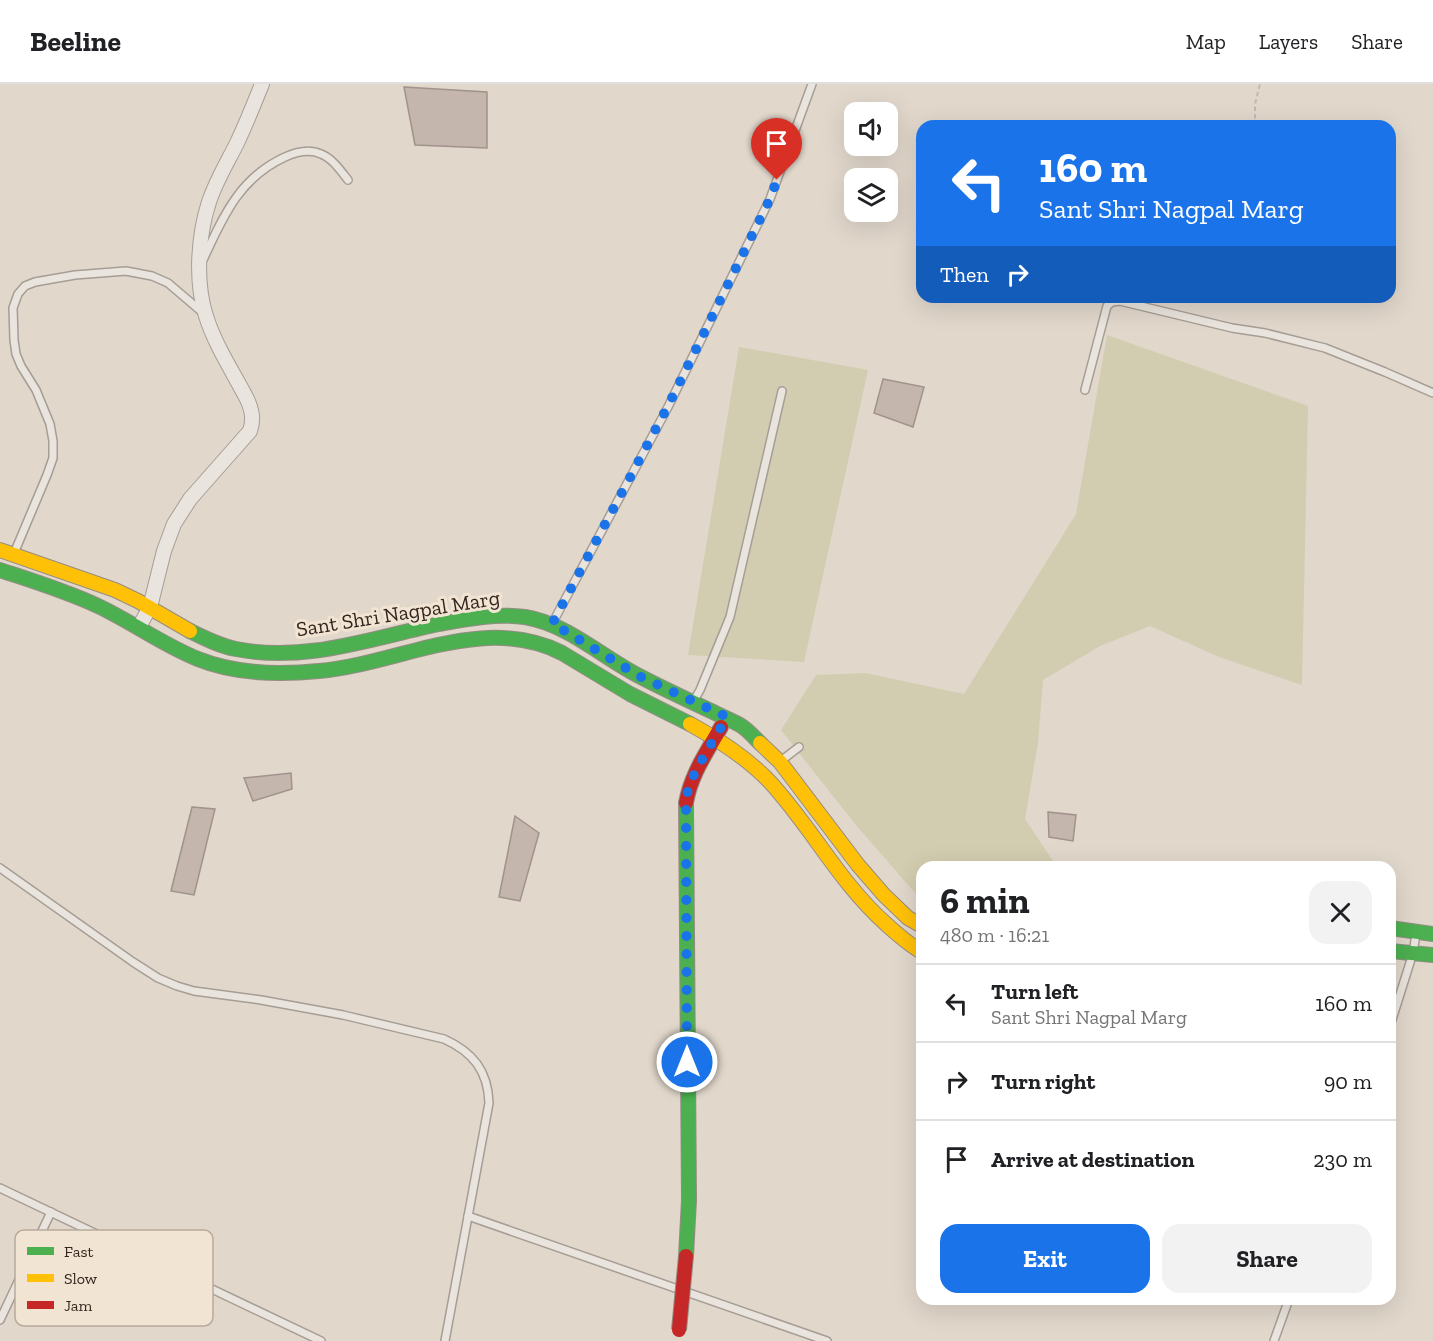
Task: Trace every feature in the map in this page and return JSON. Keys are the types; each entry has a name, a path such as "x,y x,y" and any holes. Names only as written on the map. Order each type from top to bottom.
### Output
{"street":[{"path":"140,627 150,607 168,538 174,524 190,499 250,432 253,421 252,409 213,334 206,315 200,266 203,225 210,201 262,84"},
{"name":"Sant Shri Nagpal Marg","path":"7,552 121,593 150,607 180,626 235,649 268,652 310,651 349,646 450,622 483,618 513,616 552,624 639,676 742,726 780,762 858,865 884,895 916,923"},
{"name":"Sant Shri Nagpal Marg","path":"0,570 76,596 140,627 169,645 230,669 267,672 340,669 441,645 477,639 527,640 555,650 628,693 731,747 767,778 868,908 916,948"},
{"path":"678,1335 689,1200 686,806 688,788 692,778 727,717"},
{"path":"1396,929 1433,934"},
{"path":"1396,952 1433,955"}],"lane":[{"path":"552,624 668,406 770,199 812,84"},
{"path":"200,266 227,211 242,189 257,173 275,162 291,154 308,151 322,154 336,165 348,180"},
{"path":"7,552 47,475 53,458 50,424 36,390 16,354 14,308 18,294 25,286 35,282 75,275 126,272 152,276 168,283 206,315"},
{"path":"1085,390 1107,306 1111,303"},
{"path":"1128,303 1325,348 1433,393"},
{"path":"693,702 730,617 782,391"},
{"path":"780,762 799,747"},
{"path":"0,868 133,962 158,978 177,986 194,991 343,1015 444,1039 469,1055 484,1075 489,1102 445,1341"},
{"path":"1396,1007 1413,953 1417,932"},
{"path":"0,1188 89,1230"},
{"path":"42,1230 51,1212"},
{"path":"468,1216 827,1341"},
{"path":"0,1320 15,1288"},
{"path":"213,1289 321,1341"},
{"path":"1274,1341 1287,1305"}],"path":[{"path":"1255,120 1255,104 1260,84"}],"shaded area":[{"path":"1107,335 1308,406 1302,685 1219,657 1150,626 1100,646 1043,680 1038,743 1025,819 1053,861 916,861 916,894 855,824 781,730 816,675 865,673 964,694 1076,514"},
{"path":"739,347 868,370 804,662 688,655"}],"building":[{"path":"404,87 487,92 487,148 415,145"},
{"path":"883,379 924,387 913,427 874,413"},
{"path":"291,773 292,789 253,801 244,778"},
{"path":"192,807 215,809 194,895 171,891"},
{"path":"1048,812 1076,815 1073,841 1049,837"},
{"path":"515,816 539,833 520,901 499,897"}],"traffic: fast":[{"path":"0,570 86,601 111,612 185,653 227,668 273,673 319,671 349,667 441,644 471,639 502,638 532,642 562,653 630,694 690,724"},
{"path":"190,631 230,648 262,653 287,653 338,647 470,619 492,616 525,617 571,634 641,677 740,725 760,743"},
{"path":"686,803 689,1200 686,1256"},
{"path":"1396,929 1433,934"},
{"path":"1396,952 1433,955"}],"traffic: slow":[{"path":"0,550 115,590 190,631"},
{"path":"690,724 732,750 760,772 784,798 853,890 916,948"},
{"path":"760,743 780,762 858,865 884,895 916,923"}],"traffic: jam":[{"path":"686,803 696,773 721,727"},
{"path":"679,1330 686,1256"}],"route":[{"path":"687,1062 686,806 688,788 727,717 639,676 552,624 668,406 770,199 777,180"}]}
